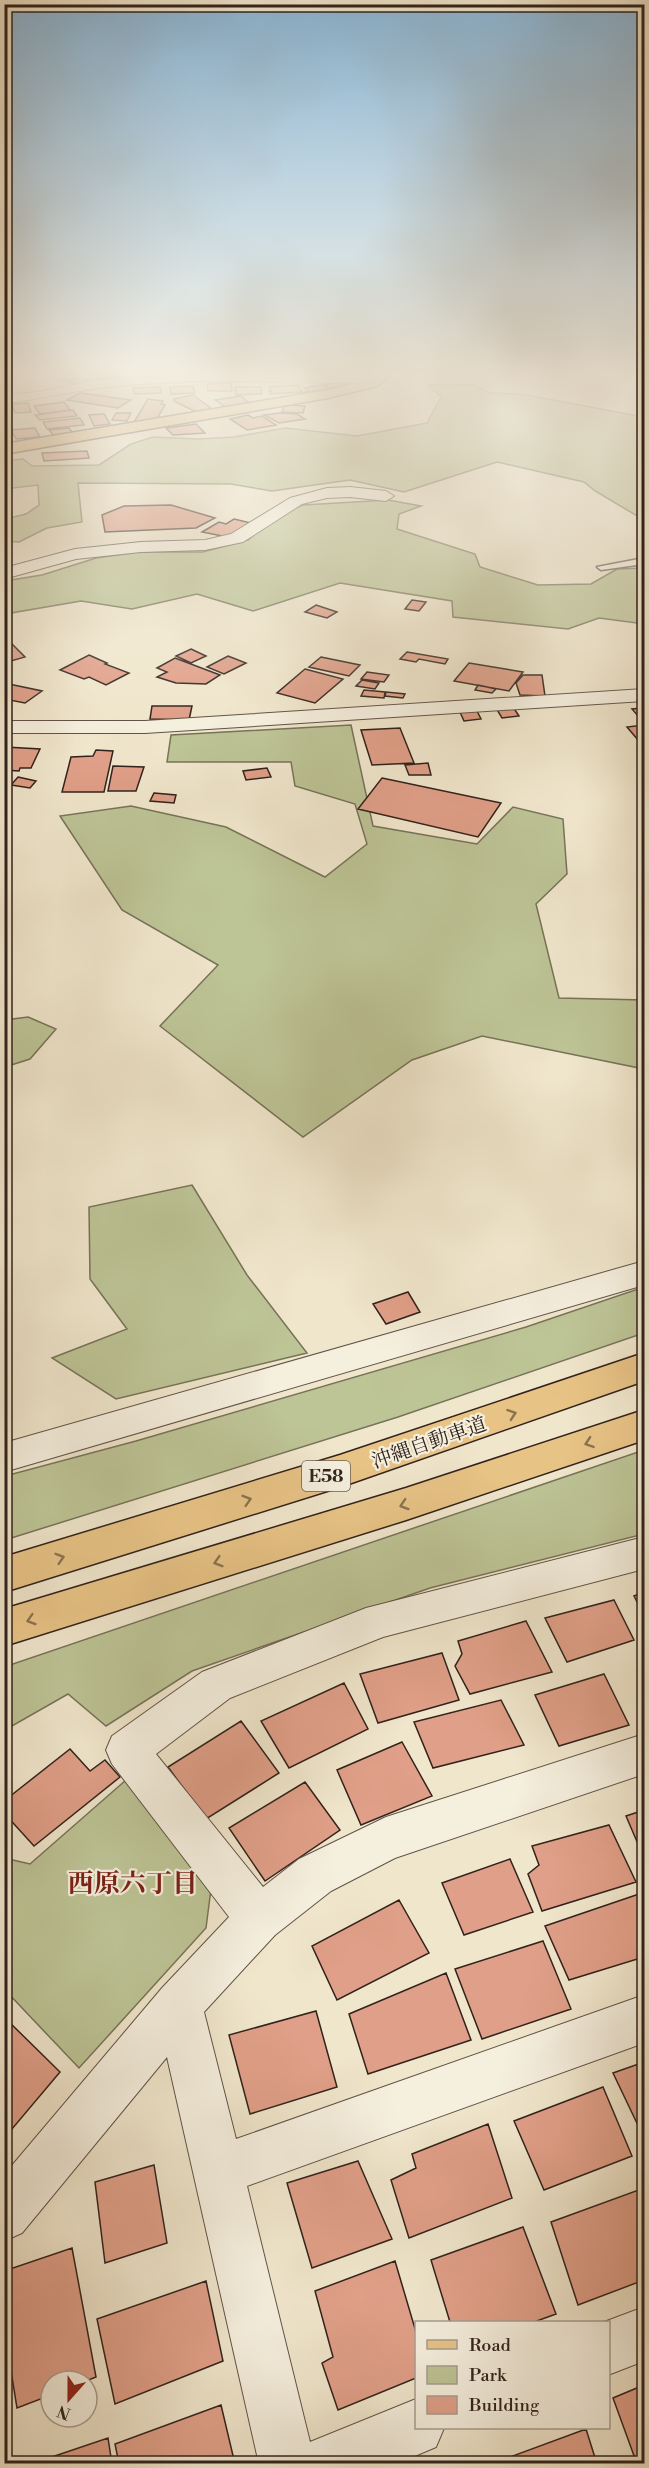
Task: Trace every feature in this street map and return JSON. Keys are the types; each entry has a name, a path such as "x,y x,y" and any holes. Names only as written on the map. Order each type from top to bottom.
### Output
{"main road":[{"name":"沖縄自動車道","path":"4,1575 340,1472 645,1367"},
{"path":"4,1628 406,1504 645,1425"}],"street":[{"path":"4,574 75,554 141,547 205,545 237,538 296,501 327,494 350,492 386,496"},
{"path":"4,727 145,727 645,695"},
{"path":"4,1458 645,1273"},
{"path":"260,1919 127,1750 216,1685 380,1620 645,1553"},
{"path":"4,2215 179,2005 260,1919 315,1875 386,1839 645,1754"},
{"path":"179,2005 287,2463"},
{"path":"218,2171 645,2019"},
{"path":"610,2348 645,2334"},
{"path":"326,2463 415,2428"}],"lane":[{"path":"601,567 645,561"}],"green space":[{"path":"38,488 79,488 82,522 47,528 19,542 5,541 5,519 26,514 39,505"},
{"path":"255,488 292,488 272,491"},
{"path":"387,488 416,488 404,492"},
{"path":"592,488 644,488 644,520"},
{"path":"388,500 421,506 399,514 397,529 475,554 480,567 538,585 591,584 617,569 644,568 644,624 599,618 568,629 453,617 452,601 340,583 253,611 197,594 132,609 81,601 5,614 5,581 42,575 96,558 138,552 203,552 248,540 277,515 303,505"},
{"path":"351,725 373,826 477,844 513,807 563,819 567,874 536,904 559,998 644,1000 644,1069 482,1036 412,1060 303,1137 160,1026 218,965 122,910 60,816 131,806 226,827 325,877 367,844 355,804 295,786 291,762 167,762 171,735"},
{"path":"28,1017 56,1029 30,1059 5,1067 5,1020"},
{"path":"192,1185 247,1275 307,1353 116,1399 52,1358 127,1329 90,1279 89,1207"},
{"path":"644,1287 644,1333 398,1417 5,1540 5,1476 136,1441 526,1327"},
{"path":"644,1450 644,1534 430,1588 192,1671 106,1726 68,1694 5,1730 4,1667"},
{"path":"126,1780 211,1889 206,1928 79,2068 5,1990 4,1858 30,1864"}],"building":[{"path":"171,505 215,518 196,528 105,532 102,515 124,506"},
{"path":"234,519 251,523 227,537 202,532 219,522 226,524"},
{"path":"412,600 426,602 419,611 405,609"},
{"path":"316,605 337,612 327,618 305,612"},
{"path":"9,641 25,657 4,663 4,642"},
{"path":"191,649 206,656 191,663 176,656"},
{"path":"407,652 448,659 445,664 419,659 416,662 400,659"},
{"path":"89,655 129,673 106,685 89,677 84,679 60,670"},
{"path":"228,656 246,663 224,674 207,667"},
{"path":"321,657 360,665 349,676 309,667"},
{"path":"175,658 220,675 206,684 176,683 157,677 167,672 157,668"},
{"path":"469,663 523,672 509,691 454,681"},
{"path":"305,669 343,679 315,703 277,693"},
{"path":"367,672 389,675 384,682 361,679"},
{"path":"523,675 542,675 545,696 520,695 516,683"},
{"path":"362,680 379,683 375,689 356,686"},
{"path":"9,684 42,691 25,703 4,699 4,688"},
{"path":"478,685 496,689 492,693 475,690"},
{"path":"364,690 385,692 384,698 361,696"},
{"path":"386,692 405,694 403,698 385,696"},
{"path":"152,706 192,706 189,720 150,719"},
{"path":"513,707 519,716 502,718 496,708"},
{"path":"644,708 644,723 632,709"},
{"path":"476,709 481,719 464,721 459,710"},
{"path":"644,725 644,747 627,727"},
{"path":"400,728 414,763 372,765 361,730"},
{"path":"5,747 40,749 31,768 20,768 19,771 4,770"},
{"path":"96,750 113,751 104,792 62,792 71,757 93,756"},
{"path":"428,763 431,775 409,775 405,765"},
{"path":"113,766 144,767 136,791 108,791"},
{"path":"267,768 271,777 246,780 243,771"},
{"path":"18,777 36,781 30,788 11,785"},
{"path":"382,778 501,803 478,837 358,809"},
{"path":"154,793 176,795 174,803 150,801"},
{"path":"408,1292 420,1312 386,1324 373,1304"},
{"path":"644,1592 644,1616 634,1596"},
{"path":"614,1600 634,1640 567,1662 545,1618"},
{"path":"526,1621 552,1672 470,1694 455,1666 462,1654 458,1641"},
{"path":"442,1653 459,1700 378,1723 360,1674"},
{"path":"604,1674 629,1725 559,1746 535,1695"},
{"path":"344,1683 368,1729 289,1768 261,1721"},
{"path":"501,1700 524,1745 433,1768 414,1722"},
{"path":"241,1721 279,1773 206,1819 168,1767"},
{"path":"402,1742 432,1796 361,1825 337,1770"},
{"path":"70,1749 90,1771 105,1760 120,1777 34,1846 4,1813 4,1801"},
{"path":"305,1782 340,1830 265,1881 229,1828"},
{"path":"644,1810 644,1858 626,1816"},
{"path":"609,1825 636,1882 542,1911 528,1874 539,1865 532,1846"},
{"path":"510,1859 533,1912 464,1935 442,1883"},
{"path":"642,1893 644,1899 644,1957 569,1980 545,1926"},
{"path":"399,1900 429,1953 337,2000 312,1946"},
{"path":"543,1941 571,2009 482,2039 455,1969"},
{"path":"446,1973 471,2040 368,2074 349,2014"},
{"path":"316,2011 337,2087 250,2114 229,2035"},
{"path":"4,2017 60,2072 12,2129 4,2121"},
{"path":"644,2062 644,2138 613,2073"},
{"path":"603,2087 632,2156 544,2190 514,2121"},
{"path":"488,2124 512,2198 409,2238 391,2180 416,2168 412,2154"},
{"path":"358,2161 392,2239 312,2268 287,2183"},
{"path":"154,2165 167,2243 105,2263 95,2182"},
{"path":"644,2188 644,2280 578,2305 551,2222"},
{"path":"523,2227 556,2314 537,2321 450,2321 431,2260"},
{"path":"72,2248 95,2369 39,2369 39,2400 17,2408 4,2327 4,2271"},
{"path":"395,2261 415,2329 415,2378 338,2410 322,2363 333,2357 315,2291"},
{"path":"206,2281 223,2361 115,2404 97,2319"},
{"path":"644,2385 644,2464 637,2464 613,2398"},
{"path":"221,2405 235,2464 119,2464 115,2444"},
{"path":"586,2429 597,2464 491,2464"},
{"path":"108,2438 112,2464 31,2464"}],"district":[{"name":"西原六丁目","path":"133,1883"}]}
